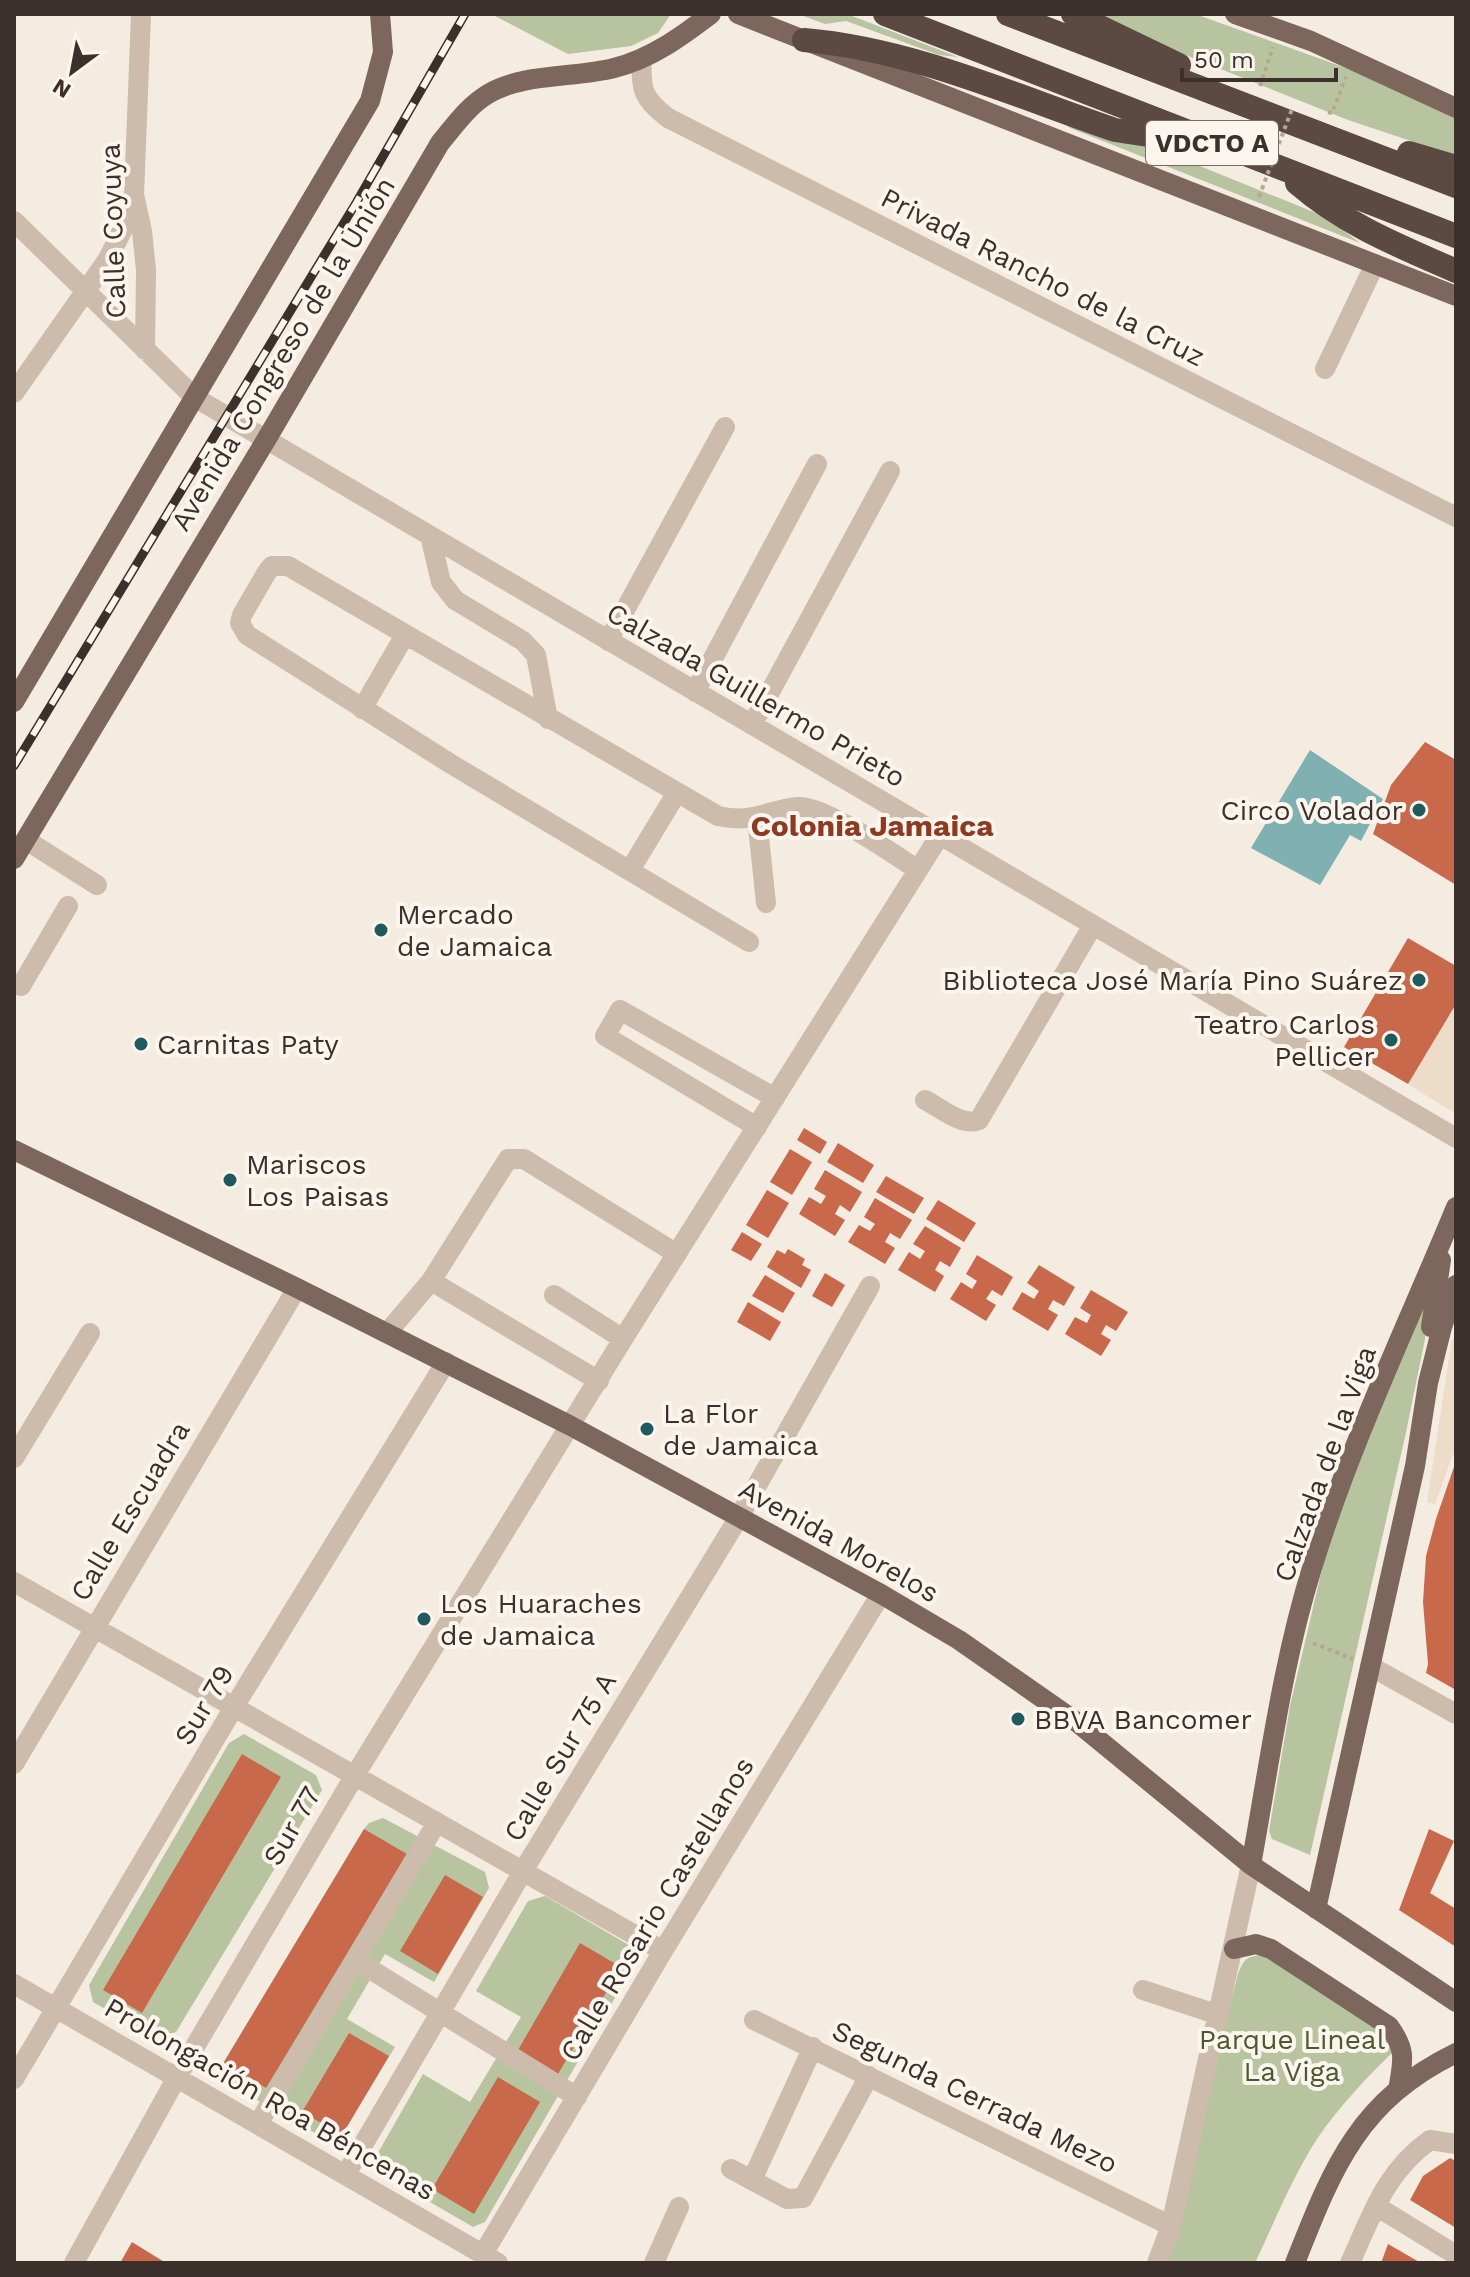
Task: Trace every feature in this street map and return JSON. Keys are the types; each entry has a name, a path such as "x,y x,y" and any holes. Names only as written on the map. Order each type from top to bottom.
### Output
{"highway":[{"name":"VDCTO A","path":"885,14 1456,236"},
{"name":"VDCTO A","path":"1008,14 1252,96 1339,141 1456,186"},
{"path":"1073,14 1180,66 1252,96"},
{"path":"804,40 853,45 909,59 1115,130 1148,135 1193,135"},
{"path":"1339,141 1400,151 1456,167"},
{"path":"1283,171 1322,205 1365,231 1456,271"}],"main road":[{"name":"Avenida Congreso de la Unión","path":"14,702 370,101 383,52 380,14"},
{"name":"Avenida Congreso de la Unión","path":"14,859 440,143 466,111 490,92 524,81 616,68 642,59 675,41 711,14"},
{"path":"738,14 1456,296"},
{"path":"1235,14 1352,59 1456,108"},
{"name":"Avenida Morelos","path":"14,1150 571,1426 881,1594 959,1640 1078,1723 1251,1865 1456,2002"},
{"name":"Calzada de la Viga","path":"1251,1865 1294,1635 1312,1568 1337,1493 1456,1207"},
{"path":"1428,1383 1428,1348 1441,1270 1441,1244"},
{"path":"1316,1909 1415,1466 1428,1383 1456,1285"},
{"path":"1234,1949 1256,1944 1271,1949 1389,2026 1400,2043 1403,2058 1398,2090"},
{"path":"1295,2263 1331,2176 1372,2112 1435,2063 1456,2053"}],"street":[{"name":"Calle Coyuya","path":"141,14 134,195 146,270 145,350"},
{"name":"Privada Rancho de la Cruz","path":"642,59 643,92 653,107 668,118 1456,517"},
{"path":"14,393 108,259 122,231 134,195"},
{"name":"Calzada Guillermo Prieto","path":"14,221 194,397 1456,1138"},
{"path":"1325,369 1375,264"},
{"path":"608,641 725,427"},
{"path":"695,692 817,464"},
{"path":"752,725 890,471"},
{"path":"430,536 441,582 455,600 523,641 536,655 548,719"},
{"path":"749,942 362,709 242,630 242,615 272,566 288,566 718,816 737,820 798,807 819,810 918,870"},
{"path":"362,709 405,635"},
{"path":"630,870 676,794"},
{"path":"757,818 766,903"},
{"name":"Sur 77","path":"74,2263 177,2077 355,1775 623,1339 940,835"},
{"path":"26,840 97,885"},
{"path":"14,983 21,986 68,906"},
{"path":"925,1100 962,1121 979,1120 1093,925"},
{"path":"757,1127 605,1036 620,1010 775,1098"},
{"path":"387,1333 431,1281 502,1164 508,1159 524,1159 677,1254"},
{"path":"431,1281 599,1381"},
{"name":"Calle Sur 75 A","path":"346,2174 523,1871 739,1517 870,1286"},
{"name":"Calle Escuadra","path":"14,1764 297,1288"},
{"path":"554,1295 623,1339"},
{"path":"14,1458 90,1333"},
{"name":"Sur 79","path":"14,2079 234,1707 446,1362"},
{"path":"14,1582 663,1951"},
{"name":"Calle Rosario Castellanos","path":"491,2259 577,2097 881,1594"},
{"path":"1370,1666 1456,1714"},
{"path":"258,2124 437,1822"},
{"name":"Calzada de la Viga","path":"1157,2263 1171,2226 1251,1865"},
{"path":"357,1961 577,2097"},
{"name":"Prolongación Roa Béncenas","path":"14,1984 491,2259"},
{"path":"1143,1990 1219,2015"},
{"name":"Segunda Cerrada Mezo","path":"754,2020 1171,2226"},
{"path":"752,2180 813,2047"},
{"path":"731,2169 787,2199 803,2198 869,2076"},
{"path":"1350,2263 1394,2172 1430,2140 1455,2144"},
{"path":"1376,2206 1456,2255"},
{"path":"654,2263 679,2207"}],"path":[{"path":"1252,96 1280,30"},
{"path":"1332,113 1352,59"},
{"path":"1259,197 1292,109"},
{"path":"1294,1635 1370,1666"}],"green space":[{"path":"491,14 671,14 658,33 631,46 568,54"},
{"path":"798,14 847,14 958,57 939,55 846,21 825,24"},
{"path":"1097,14 1195,14 1385,82 1456,117 1456,156 1348,120 1168,48"},
{"path":"1064,123 1138,141 1326,217 1360,243 1070,128"},
{"path":"1428,1304 1425,1339 1405,1437 1310,1855 1272,1839 1269,1831 1290,1706 1334,1518 1422,1305"},
{"path":"244,1734 316,1775 322,1790 176,2032 157,2038 93,2002 89,1985 229,1743"},
{"path":"383,1818 485,1872 489,1888 434,1982 385,1954 347,2019 395,2047 342,2135 329,2141 222,2080 219,2070 364,1829 369,1823"},
{"path":"545,1896 634,1948 635,1963 485,2222 473,2227 380,2173 375,2158 423,2074 470,2102 521,2017 476,1991 528,1901"},
{"name":"Parque Lineal La Viga","path":"1264,1955 1310,1980 1390,2039 1392,2053 1319,2136 1293,2182 1255,2263 1165,2263 1184,2208 1207,2095 1238,1974 1247,1959"}],"shaded area":[{"path":"1456,1004 1456,1114 1408,1084"},
{"path":"1452,1339 1456,1341 1456,1446 1435,1504 1427,1502"}],"water":[{"path":"1310,750 1383,799 1361,841 1350,835 1320,885 1251,848"}],"building":[{"name":"Circo Volador","path":"1425,742 1456,760 1456,885 1373,834 1391,785"},
{"path":"1408,938 1456,966 1456,1004 1408,1084 1344,1047"},
{"path":"804,1128 827,1142 820,1154 797,1140"},
{"path":"838,1143 874,1165 863,1183 827,1162"},
{"path":"790,1149 812,1162 792,1195 770,1182"},
{"path":"825,1170 862,1192 850,1212 840,1205 835,1214 845,1220 835,1236 799,1214 809,1197 821,1204 826,1196 814,1189"},
{"path":"886,1176 924,1198 914,1214 876,1192"},
{"path":"767,1190 789,1203 768,1238 746,1225"},
{"path":"875,1198 912,1220 900,1239 890,1233 885,1242 895,1248 885,1264 848,1242 859,1225 870,1231 875,1224 864,1217"},
{"path":"938,1200 976,1223 964,1242 926,1219"},
{"path":"925,1226 961,1248 950,1267 940,1261 935,1270 944,1276 935,1292 898,1270 909,1252 920,1259 925,1251 913,1244"},
{"path":"742,1232 762,1244 751,1261 731,1250"},
{"path":"788,1249 805,1259 802,1265 811,1270 801,1288 767,1267 777,1250 785,1254"},
{"path":"977,1255 1013,1277 1002,1296 992,1290 986,1299 996,1305 986,1321 950,1299 961,1282 972,1289 977,1281 966,1274"},
{"path":"1039,1265 1075,1287 1064,1306 1053,1300 1048,1309 1058,1315 1048,1331 1012,1309 1022,1292 1034,1299 1039,1291 1027,1283"},
{"path":"825,1273 845,1285 832,1307 812,1296"},
{"path":"765,1275 795,1293 783,1313 752,1296"},
{"path":"1091,1290 1128,1312 1116,1331 1106,1325 1101,1334 1111,1340 1101,1356 1065,1334 1075,1317 1087,1323 1091,1315 1080,1308"},
{"path":"748,1302 781,1322 770,1341 737,1322"},
{"path":"1456,1461 1456,1690 1426,1673 1423,1602 1426,1556"},
{"path":"242,1754 281,1777 142,2013 103,1990"},
{"path":"364,1829 407,1854 266,2088 224,2062"},
{"path":"1429,1829 1454,1841 1430,1893 1456,1909 1456,1947 1399,1910"},
{"path":"445,1875 483,1897 438,1974 400,1951"},
{"path":"580,1943 621,1967 558,2074 518,2050"},
{"path":"349,2033 389,2056 342,2135 302,2112"},
{"path":"498,2077 540,2102 474,2214 432,2189"},
{"path":"1450,2158 1456,2161 1456,2228 1410,2200 1423,2176"},
{"path":"132,2242 166,2263 120,2263"},
{"path":"1388,2244 1421,2263 1381,2263"}],"railway":[{"path":"14,766 356,203 465,14"}],"place":[{"name":"Circo Volador","path":"1419,810"},
{"name":"Mercado de Jamaica","path":"381,930"},
{"name":"Biblioteca José María Pino Suárez","path":"1419,980"},
{"name":"Teatro Carlos Pellicer","path":"1391,1040"},
{"name":"Carnitas Paty","path":"141,1044"},
{"name":"Mariscos Los Paisas","path":"230,1180"},
{"name":"La Flor de Jamaica","path":"647,1429"},
{"name":"Los Huaraches de Jamaica","path":"424,1619"},
{"name":"BBVA Bancomer","path":"1018,1719"}],"district":[{"name":"Colonia Jamaica","path":"872,825"}]}
